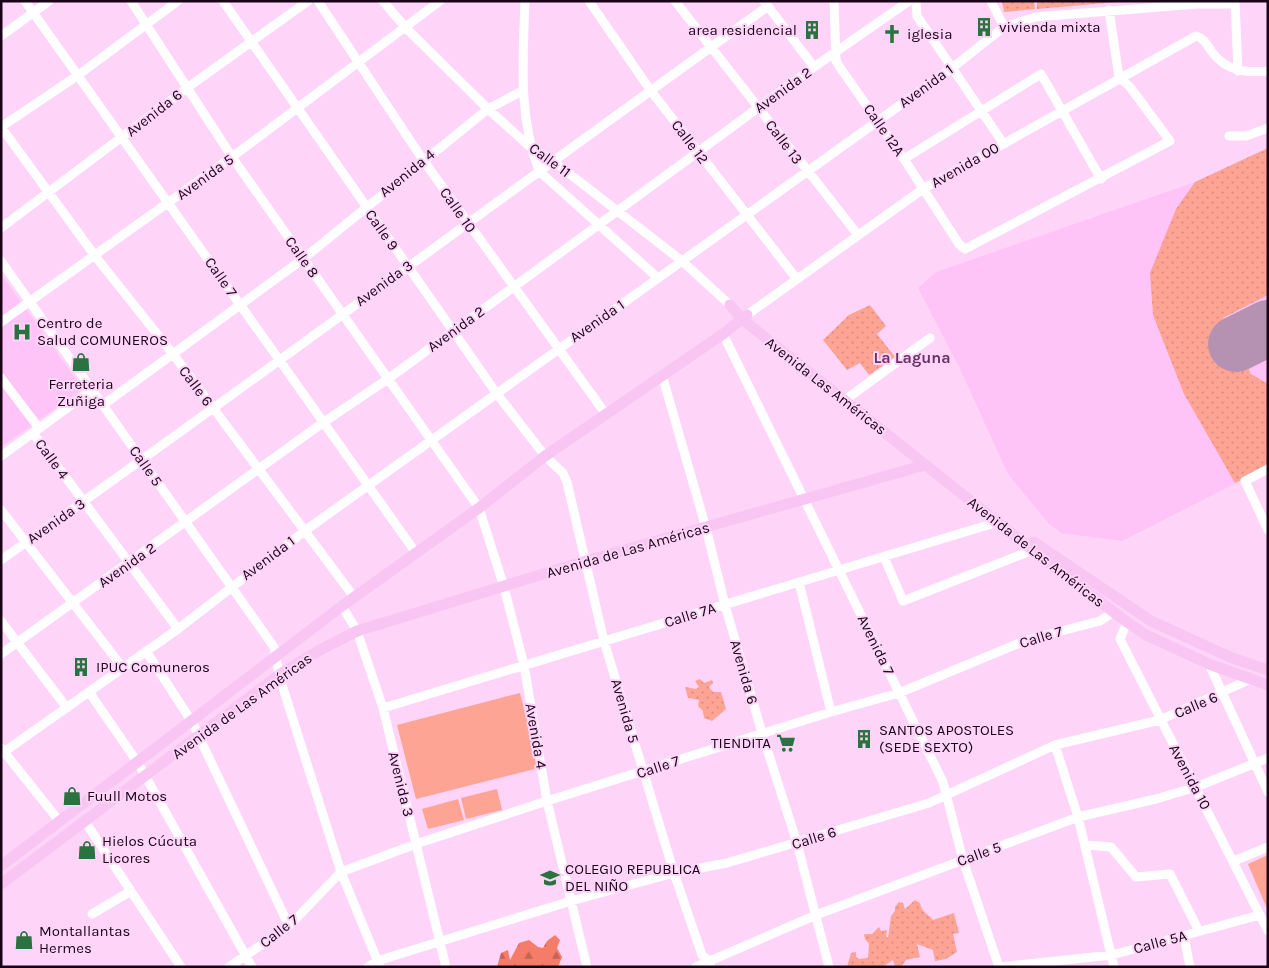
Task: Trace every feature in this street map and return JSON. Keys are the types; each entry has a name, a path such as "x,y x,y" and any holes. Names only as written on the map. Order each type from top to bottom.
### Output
{"main road":[{"name":"Avenida de Las Américas","path":"730,305 1038,546 1151,621 1232,658 1268,670"},
{"name":"Avenida de Las Américas","path":"1,866 278,657 354,597 479,508 544,456 723,334 744,317"},
{"name":"Avenida Las Américas","path":"744,317 925,464"},
{"name":"Avenida de Las Américas","path":"1,884 86,823 279,675 318,651 357,632 586,561 925,464 1113,612 1146,635 1209,664 1251,679 1266,688"}],"street":[{"name":"Calle 7","path":"26,1 77,76 416,553"},
{"path":"1,36 49,1"},
{"name":"Calle 8","path":"131,1 232,157 433,440 479,508"},
{"path":"1,127 77,76 178,1"},
{"name":"Calle 9","path":"223,1 452,332 544,456"},
{"name":"Avenida 6","path":"1,228 187,88 251,44 308,1"},
{"name":"Calle 10","path":"318,1 423,160 605,413"},
{"name":"Calle 11","path":"383,1 405,27 488,109 530,146 553,161 682,260 730,305"},
{"path":"405,27 440,1"},
{"path":"525,1 522,91 530,146 539,171 658,278"},
{"name":"Calle 12","path":"589,1 652,91 745,216 796,278"},
{"name":"Calle 13","path":"676,1 858,235"},
{"name":"Calle 12A","path":"834,1 839,66 904,159 958,244 965,249 1101,179"},
{"name":"Avenida 2","path":"1,654 260,470 324,422 388,379 814,67 909,1"},
{"path":"916,1 917,16 1003,143"},
{"path":"991,1 1004,27"},
{"path":"1235,3 1238,71 1268,71"},
{"name":"Avenida 1","path":"2,751 67,708 178,629 231,586 306,530 682,260 808,173 952,68 1004,27 1036,18 1109,10 1235,3"},
{"path":"766,4 814,67"},
{"name":"Avenida 3","path":"1,560 280,361 407,266 652,91 766,4"},
{"path":"904,159 1040,74 1101,179 1170,141 1130,87 1119,77 1109,10"},
{"name":"Avenida 5","path":"1,322 232,157 405,27"},
{"name":"Avenida 00","path":"744,317 923,189 1119,77 1196,36 1204,40 1220,62 1238,71"},
{"name":"Avenida 4","path":"103,405 303,259 488,109 522,91"},
{"name":"Calle 6","path":"1,127 95,256 173,354 306,530 354,597"},
{"path":"1229,136 1246,136 1268,128"},
{"name":"Calle 5","path":"1,261 274,647 278,657 279,675 341,872 379,964"},
{"name":"Avenida 7","path":"723,334 806,499 943,782 963,860 1000,967"},
{"path":"849,397 930,338"},
{"name":"Avenida 6","path":"662,375 706,528 725,605 762,733 797,843 829,967"},
{"name":"Calle 4","path":"1,378 83,502 178,629"},
{"path":"1,456 92,390"},
{"name":"Avenida 5","path":"544,456 563,473 604,641 643,772 702,955 710,964"},
{"path":"1268,470 1245,481 1268,530"},
{"name":"Avenida 4","path":"479,508 504,587 524,665 547,801 586,967"},
{"path":"1,510 123,668"},
{"name":"Calle 7A","path":"383,708 998,522"},
{"path":"884,557 903,601 1033,550"},
{"path":"799,582 831,712"},
{"name":"Avenida 3","path":"342,606 357,632 383,708 446,967"},
{"name":"Calle 7","path":"229,967 289,926 341,872 416,844 547,801 831,712 899,694 1026,640 1100,621 1113,612"},
{"path":"1,621 67,708"},
{"name":"Avenida 10","path":"1127,622 1120,639 1267,928"},
{"path":"146,651 192,722 289,926"},
{"path":"1209,664 1268,792"},
{"name":"Calle 6","path":"368,967 439,941 571,902 674,873 727,863 929,803 1056,745 1160,720 1222,694 1251,679"},
{"path":"88,692 138,763 252,967"},
{"path":"1056,745 1078,817 1114,967"},
{"path":"2,751 60,822"},
{"name":"Calle 5","path":"696,967 710,964 816,916 1078,817 1156,799 1196,787 1268,758"},
{"path":"86,823 181,967"},
{"path":"1085,845 1112,847 1136,877 1170,874 1199,931"},
{"path":"1234,861 1268,847"},
{"path":"92,914 130,891"},
{"name":"Calle 5A","path":"1000,967 1035,965 1112,955 1260,915"},
{"path":"1184,936 1190,967"}],"shaded area":[{"path":"1002,1 1034,1 1035,9 1004,12"},
{"path":"1037,1 1129,1 1037,9"},
{"path":"1268,148 1268,467 1122,541 1061,533 1048,523 1008,474 959,367 918,288 936,272 1195,182"},
{"path":"1268,148 1268,295 1223,318 1251,374 1268,384 1268,467 1235,483 1184,394 1153,315 1150,273 1176,209 1195,182"},
{"name":"Centro de Salud COMUNEROS","path":"1,274 83,389 1,447"},
{"path":"870,305 886,326 877,334 895,357 869,375 860,363 847,370 823,340 849,315"},
{"path":"700,679 704,683 712,680 713,683 709,687 713,692 721,692 726,709 712,721 704,718 703,711 698,706 699,700 688,698 685,687 696,689 699,687 695,681"},
{"path":"520,693 539,768 416,799 397,725"},
{"path":"497,789 502,810 466,819 461,798"},
{"path":"458,799 464,820 428,829 422,809"},
{"path":"1268,855 1268,911 1248,864"},
{"path":"915,900 920,903 924,911 933,920 954,913 959,933 953,934 957,952 946,959 935,961 933,950 917,944 920,957 906,960 901,967 895,967 893,960 883,967 847,967 851,953 856,952 856,957 859,959 868,958 869,944 864,934 872,934 879,927 881,931 887,930 886,936 888,938 891,916 895,911 895,907 899,902 903,903 905,909"}],"green space":[{"path":"555,935 560,940 557,948 562,957 558,967 497,967 501,953 508,950 510,960 519,943 529,940 538,947 543,948 547,941"}],"runway":[{"path":"1236,344 1268,328"}],"place":[{"name":"vivienda mixta","path":"984,27"},
{"name":"area residencial","path":"812,30"},
{"name":"iglesia","path":"892,34"},
{"name":"Centro de Salud COMUNEROS","path":"22,332"},
{"name":"Ferreteria Zuñiga","path":"81,362"},
{"name":"IPUC Comuneros","path":"81,667"},
{"name":"SANTOS APOSTOLES (SEDE SEXTO)","path":"864,739"},
{"name":"TIENDITA","path":"786,743"},
{"name":"Fuull Motos","path":"72,796"},
{"name":"Hielos Cúcuta Licores","path":"87,850"},
{"name":"COLEGIO REPUBLICA DEL NIÑO","path":"550,878"},
{"name":"Montallantas Hermes","path":"24,940"}],"district":[{"name":"La Laguna","path":"912,357"}]}
